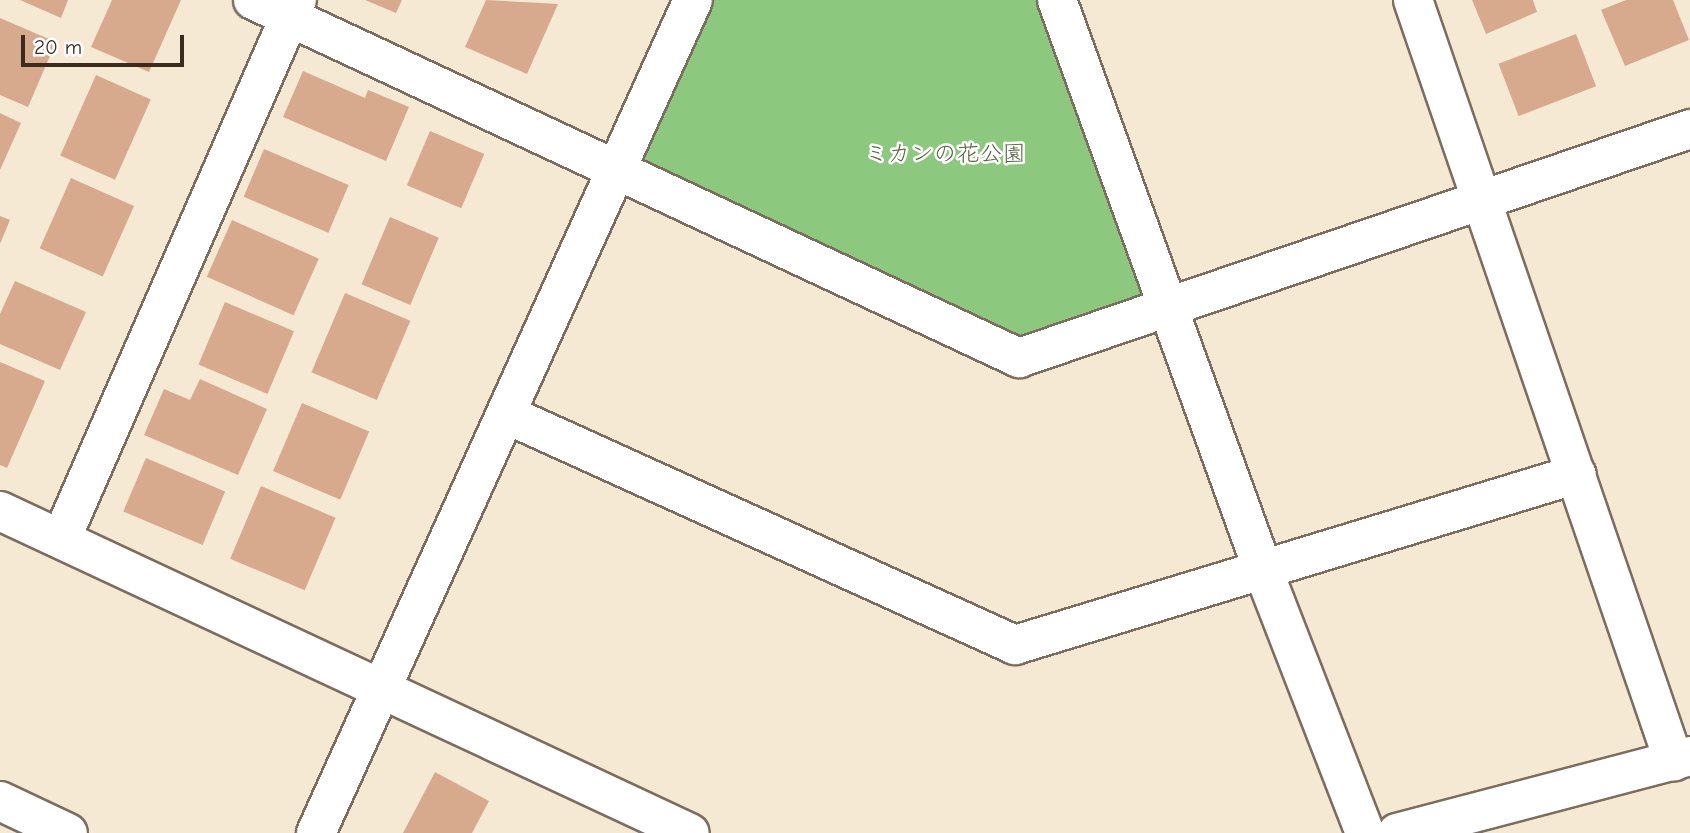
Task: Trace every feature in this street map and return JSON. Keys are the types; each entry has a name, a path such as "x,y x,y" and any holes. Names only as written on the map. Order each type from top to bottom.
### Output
{"street":[{"path":"253,0 294,9 617,174 1019,358 1690,129"},
{"path":"316,833 508,415 693,0"},
{"path":"1057,0 1263,570 1365,833"},
{"path":"1397,833 1682,759 1480,202 1413,0"},
{"path":"62,537 294,9"},
{"path":"508,415 1015,645 1577,474"},
{"path":"0,511 62,537 690,833"},
{"path":"0,801 68,833"}],"green space":[{"name":"ミカンの花公園","path":"693,0 1057,0 1168,308 1019,358 617,174"}],"building":[{"path":"20,0 68,0 61,18"},
{"path":"112,0 181,0 149,72 91,47"},
{"path":"365,0 402,0 396,13"},
{"path":"486,0 558,4 527,74 465,47"},
{"path":"1472,0 1533,0 1537,12 1486,34"},
{"path":"1626,0 1673,0 1689,40 1625,66 1601,10"},
{"path":"0,18 56,42 28,107 0,95"},
{"path":"1576,34 1596,86 1519,116 1499,64"},
{"path":"303,71 365,98 368,90 409,107 386,161 283,117"},
{"path":"96,75 151,99 115,180 60,155"},
{"path":"0,113 21,123 0,170"},
{"path":"430,131 484,154 461,208 407,185"},
{"path":"264,149 349,185 328,233 244,197"},
{"path":"71,178 134,206 103,276 40,248"},
{"path":"0,216 10,220 0,244"},
{"path":"390,217 439,238 410,305 361,284"},
{"path":"232,220 319,259 294,315 207,277"},
{"path":"15,281 86,312 60,370 0,344 0,314"},
{"path":"345,293 410,321 377,400 311,372"},
{"path":"225,302 294,331 267,394 198,365"},
{"path":"0,362 45,381 7,468 0,465"},
{"path":"200,379 267,409 238,475 144,435 164,389 190,400"},
{"path":"302,403 369,432 340,500 273,471"},
{"path":"146,458 225,492 203,545 123,511"},
{"path":"261,486 336,518 305,590 230,559"},
{"path":"435,772 489,801 472,833 403,833"}]}
